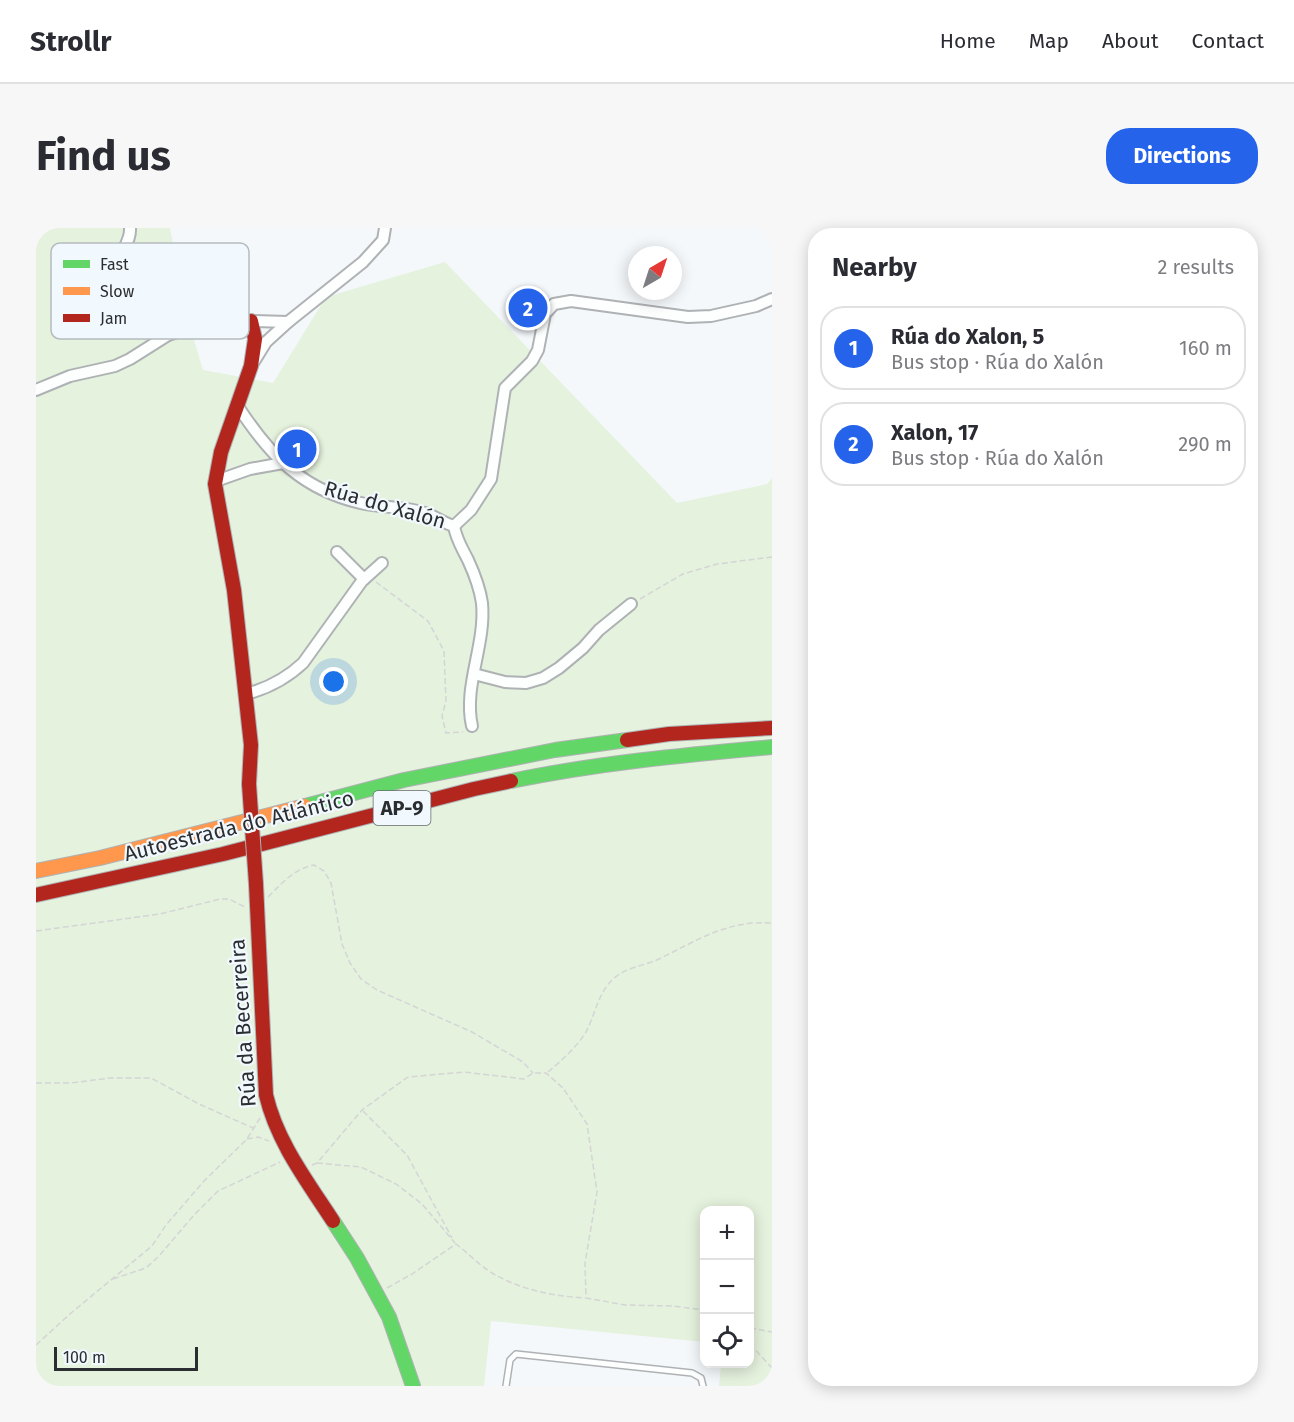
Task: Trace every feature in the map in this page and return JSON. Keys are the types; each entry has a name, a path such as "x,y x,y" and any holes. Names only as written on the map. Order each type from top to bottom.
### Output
{"main road":[{"name":"Rúa da Becerreira","path":"251,321 255,339 251,366 221,452 216,481 234,590 251,745 249,784 266,1095 272,1117 293,1159 357,1258 389,1317 413,1386"},
{"name":"Autoestrada do Atlántico","path":"36,871 216,830 404,780 532,755 669,734 772,728"},
{"name":"Autoestrada do Atlántico","path":"36,896 223,854 474,789 560,771 648,758 772,747"}],"street":[{"path":"127,243 130,228"},
{"name":"Rúa da Becerreira","path":"251,366 266,342 363,262 383,240 385,228"},
{"name":"Rúa do Xalón","path":"237,405 253,429 292,472 329,492 364,504 425,513 444,524 454,526 471,510 491,479 505,388 532,361 538,350 545,314 554,304 571,301 688,317 711,316 756,306 772,299"},
{"path":"251,321 288,322"},
{"path":"36,390 70,376 115,366 163,339"},
{"path":"216,481 250,469 283,463"},
{"path":"454,526 455,537 468,560 482,603 482,633 468,712 472,726"},
{"path":"337,552 366,578"},
{"path":"246,694 268,688 291,674 303,663 366,578 382,563"},
{"path":"474,674 505,682 526,683 543,678 584,648 598,630 631,604"}],"lane":[{"path":"506,1386 510,1360 516,1354 692,1373 701,1378 703,1386"}],"path":[{"path":"631,604 683,574 717,564 772,556"},
{"path":"366,578 428,621 444,651 446,701 442,716 446,733 455,734 468,731 472,726"},
{"path":"36,931 160,914 220,899 229,899 256,910 288,877 304,867 314,865 324,871 331,883 342,944 350,963 361,979 385,994 472,1032 523,1062 533,1073"},
{"path":"316,1163 362,1110 408,1077 464,1072 524,1079 533,1073 546,1073 577,1044 586,1031 602,994 612,980 624,970 657,960 720,929 748,922 772,923"},
{"path":"546,1073 562,1088 587,1124 597,1192 585,1263 586,1298"},
{"path":"36,1083 151,1078 199,1104 253,1128"},
{"path":"36,1345 152,1246 166,1225 204,1181 247,1139 269,1106"},
{"path":"362,1110 407,1155 456,1244"},
{"path":"247,1139 258,1137 293,1159 361,1167 396,1184 422,1204 456,1244 491,1272 507,1280 547,1295 586,1298 625,1305 674,1306 700,1309"},
{"path":"112,1280 146,1268 219,1191 277,1163 293,1159"},
{"path":"376,1294 412,1274 456,1244"},
{"path":"754,1329 772,1332"},
{"path":"754,1348 772,1368"}],"green space":[{"path":"36,228 170,228 173,243 51,243 51,339 194,339 203,370 273,383 326,297 445,262 677,503 767,484 772,478 772,1386 719,1386 721,1368 754,1368 754,1206 700,1206 700,1342 491,1321 484,1386 36,1386"}],"traffic: fast":[{"path":"305,806 404,780 555,750 627,740"},
{"path":"511,781 609,764 772,747"},
{"path":"333,1221 357,1258 389,1317 413,1386"}],"traffic: slow":[{"path":"36,871 100,858 305,806"}],"traffic: jam":[{"path":"249,784 251,745 234,590 215,484 221,452 251,366 255,339 251,321"},
{"path":"627,740 669,734 772,728"},
{"path":"36,895 223,854 511,781"},
{"path":"249,784 256,884"},
{"path":"256,884 266,1095 285,1145 333,1221"}],"place":[{"name":"Xalon, 17","path":"528,308"},
{"name":"Rúa do Xalon, 5","path":"297,449"}]}
